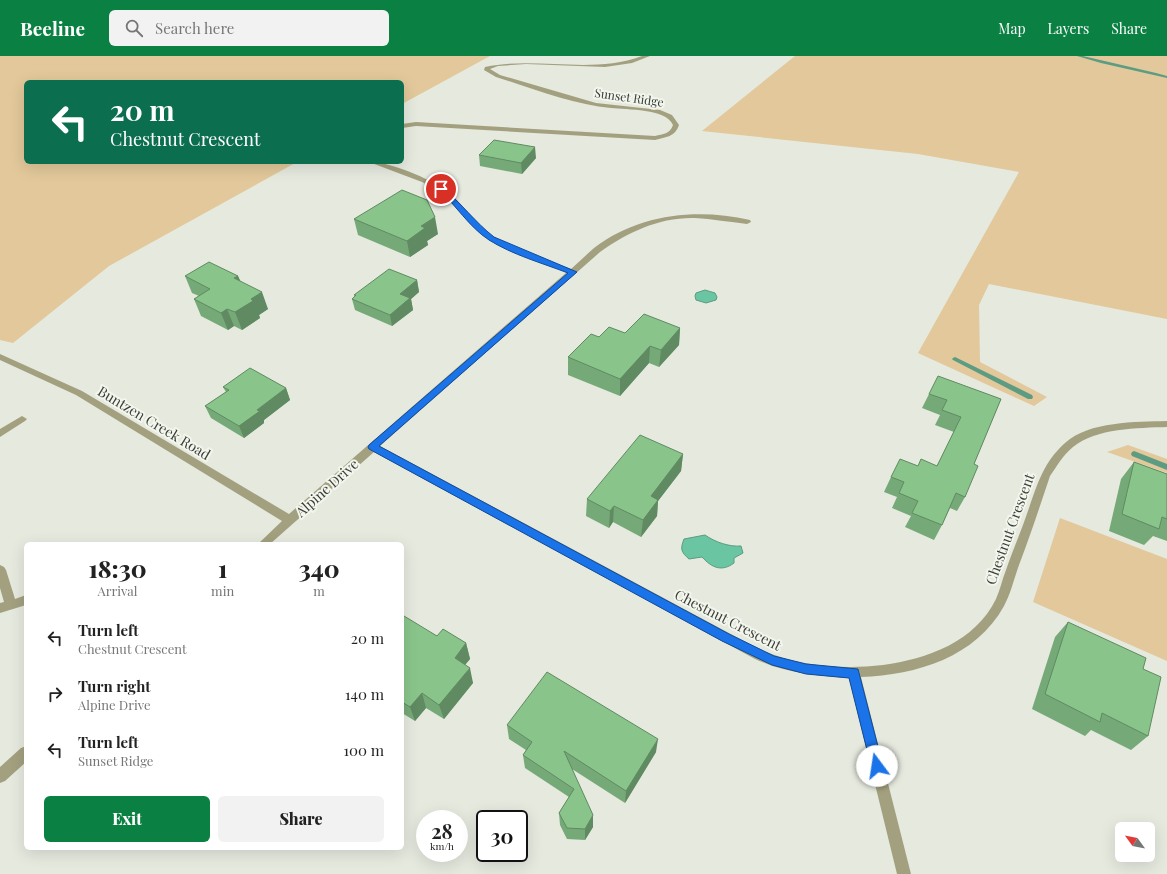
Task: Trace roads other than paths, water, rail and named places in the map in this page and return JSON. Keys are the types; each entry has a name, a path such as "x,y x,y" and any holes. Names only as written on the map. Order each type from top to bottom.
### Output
{"street":[{"name":"Sunset Ridge","path":"404,126 424,124 631,138 665,137 674,131 676,125 674,120 665,113 650,110 596,105 498,76 487,70 490,66 503,63 525,62 601,66 627,62 647,56"},
{"path":"378,164 430,183 441,189 452,198 481,230 491,238 573,272"},
{"name":"Alpine Drive","path":"265,542 597,250 612,239 642,225 662,220 694,216 747,222"},
{"name":"Buntzen Creek Road","path":"0,357 79,393 290,520"},
{"path":"0,434 22,419"},
{"name":"Chestnut Crescent","path":"373,447 732,641 772,660 806,669 854,673 892,670 924,664 967,642 986,624 1000,602 1045,475 1057,458 1070,444 1091,432 1137,425 1167,424"},
{"path":"0,570 12,605"},
{"path":"0,608 24,601"},
{"path":"854,673 904,874"},
{"path":"0,776 24,755"}],"waterway":[{"path":"1079,56 1167,77"},
{"path":"955,359 1030,397"},
{"path":"1134,454 1167,467"}]}
